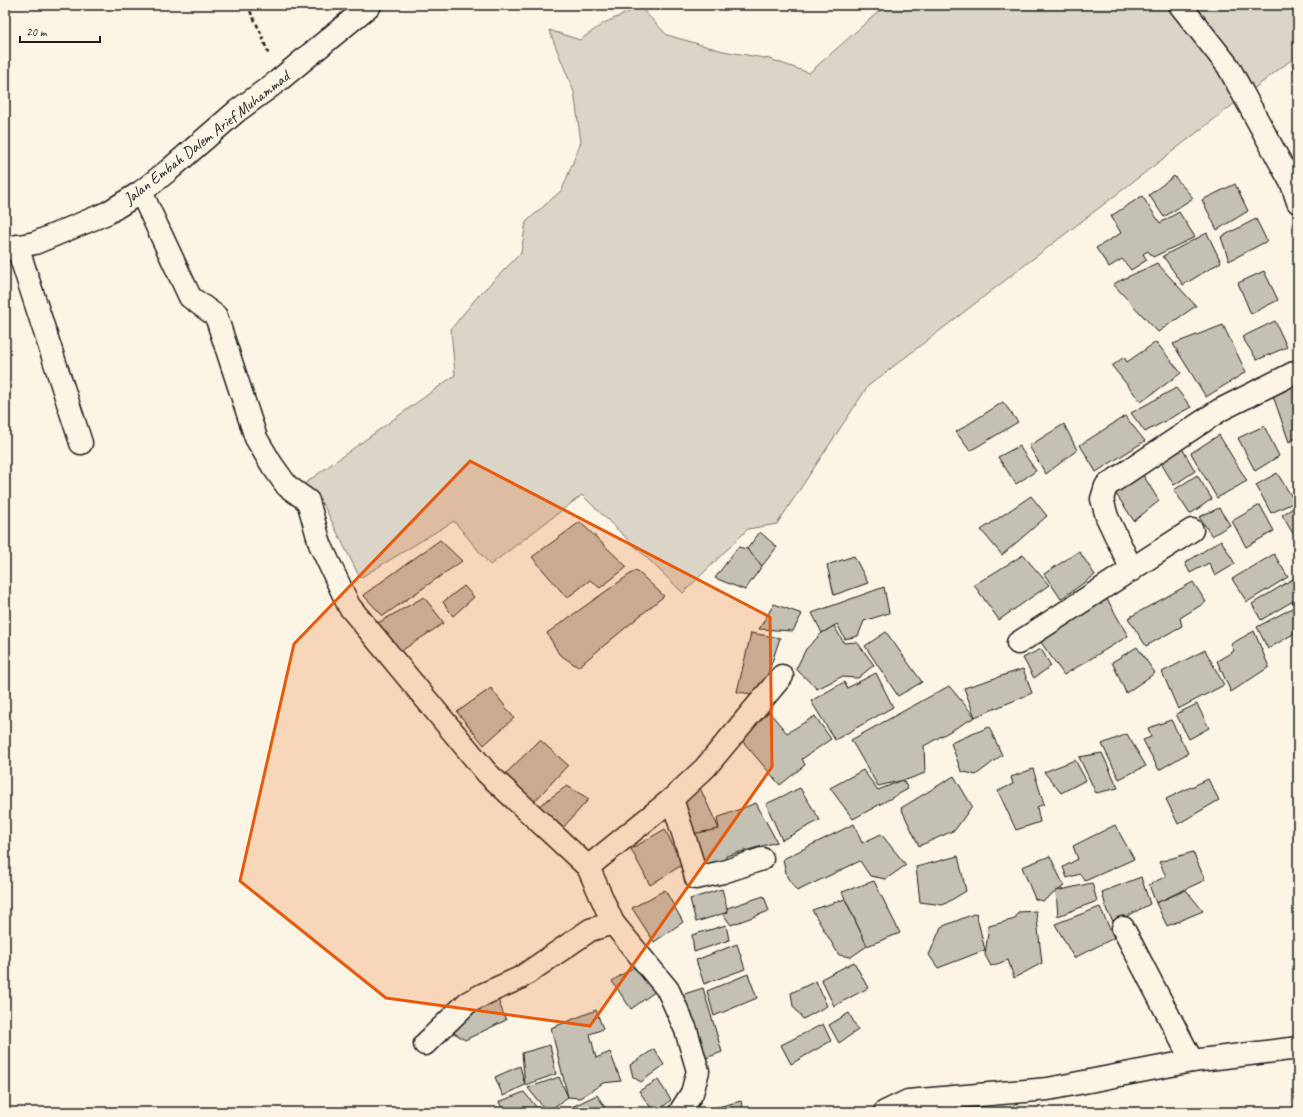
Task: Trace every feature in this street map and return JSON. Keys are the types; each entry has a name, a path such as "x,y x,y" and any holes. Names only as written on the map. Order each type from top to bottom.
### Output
{"street":[{"name":"Jalan Embah Dalem Arief Muhammad","path":"11,247 35,243 107,213 141,192 169,170 237,111 278,81 370,5"},
{"path":"1180,5 1228,66 1292,184 1298,202"},
{"path":"141,192 190,297 216,316 256,438 272,466 287,486 308,501 320,544 349,606 488,773 588,867 613,923 668,990 686,1030 698,1071 692,1093 680,1112"},
{"path":"11,247 81,443"},
{"path":"1132,570 1107,517 1102,499 1106,486 1220,410 1298,371"},
{"path":"1018,643 1192,530"},
{"path":"588,867 672,799 705,768 782,676"},
{"path":"672,799 696,878 723,872 762,859"},
{"path":"425,1044 467,1003 520,978 590,930 613,923"},
{"path":"1123,928 1192,1061"},
{"path":"886,1112 908,1101 1048,1089 1192,1061 1297,1052"}],"path":[{"path":"247,5 261,33 278,81"}],"highlighted area":[{"path":"470,461 770,617 772,767 590,1026 386,998 240,881 294,644"}],"shaded area":[{"path":"886,5 1298,5 1298,86 1291,60 868,386 777,524 748,529 683,593 582,495 490,565 454,521 360,578 324,506 304,484 455,375 451,329 478,296 521,253 526,222 562,190 581,142 574,92 549,30 580,40 604,23 640,7 667,35 723,51 770,59 809,73"}],"building":[{"path":"1174,176 1193,198 1164,217 1149,195"},
{"path":"1235,184 1248,211 1217,230 1202,200"},
{"path":"1142,196 1160,223 1179,212 1195,237 1153,257 1148,251 1143,254 1147,260 1131,270 1122,259 1109,267 1096,248 1121,233 1111,216"},
{"path":"1256,219 1267,241 1229,261 1221,237"},
{"path":"1207,233 1221,262 1183,285 1163,256"},
{"path":"1157,263 1196,306 1158,332 1113,284"},
{"path":"1264,271 1278,300 1251,314 1238,283"},
{"path":"1275,321 1287,347 1257,360 1242,337"},
{"path":"1223,325 1246,372 1206,397 1173,344"},
{"path":"1156,342 1181,373 1141,402 1112,366 1124,357 1127,362"},
{"path":"1298,378 1298,437 1289,442 1271,390"},
{"path":"1176,388 1191,407 1145,432 1131,413"},
{"path":"1003,402 1018,422 970,451 956,432"},
{"path":"1125,416 1145,441 1096,472 1080,445"},
{"path":"1064,424 1077,450 1046,474 1029,446"},
{"path":"1264,426 1279,456 1255,471 1238,438"},
{"path":"1219,435 1247,481 1217,498 1191,453"},
{"path":"1179,443 1195,471 1174,485 1158,458"},
{"path":"1019,446 1036,471 1016,484 998,457"},
{"path":"1142,473 1159,501 1134,521 1114,491"},
{"path":"1277,473 1295,502 1271,513 1256,485"},
{"path":"1197,475 1212,499 1190,514 1174,490"},
{"path":"1031,496 1047,516 1002,555 981,530"},
{"path":"1260,505 1274,531 1246,547 1232,521"},
{"path":"1298,505 1298,542 1282,515"},
{"path":"1219,508 1230,525 1212,536 1199,517"},
{"path":"580,522 627,567 600,588 590,580 567,598 532,557"},
{"path":"760,532 777,547 762,566 747,549"},
{"path":"440,540 462,561 383,616 363,595"},
{"path":"1221,540 1235,564 1215,576 1209,563 1190,573 1185,563"},
{"path":"738,547 747,549 762,566 745,590 715,578"},
{"path":"1079,551 1095,575 1061,599 1044,574"},
{"path":"1274,554 1288,577 1247,602 1232,579"},
{"path":"1023,555 1049,585 999,620 974,585"},
{"path":"854,556 868,583 834,595 827,565"},
{"path":"636,570 664,596 578,667 559,654 547,633"},
{"path":"1296,577 1298,580 1298,598 1261,620 1252,604"},
{"path":"1193,582 1206,602 1180,618 1182,626 1146,646 1128,618"},
{"path":"464,586 474,597 453,616 443,602"},
{"path":"884,587 889,613 864,621 858,636 845,639 837,624 822,633 812,613"},
{"path":"424,597 444,623 401,651 376,624"},
{"path":"1107,599 1128,636 1064,675 1040,641"},
{"path":"774,604 802,614 793,631 759,629"},
{"path":"1298,605 1298,631 1268,649 1257,627"},
{"path":"834,626 844,643 857,642 874,665 858,678 841,677 817,689 796,669 806,649 822,633"},
{"path":"1254,631 1269,667 1231,692 1217,661 1234,651 1231,644"},
{"path":"886,632 922,682 898,696 865,646"},
{"path":"751,633 780,638 761,695 737,692"},
{"path":"1137,647 1155,673 1126,693 1112,662"},
{"path":"1041,649 1051,666 1034,678 1023,658"},
{"path":"1205,650 1224,685 1178,709 1162,672"},
{"path":"1023,669 1032,693 975,717 964,688"},
{"path":"876,673 893,707 835,740 811,701 844,682 847,688"},
{"path":"949,686 975,717 924,746 925,773 909,779 878,786 851,740"},
{"path":"491,688 514,718 484,745 457,712"},
{"path":"1197,704 1209,728 1189,739 1176,714"},
{"path":"769,712 787,733 815,716 831,739 802,759 805,765 780,785 739,737"},
{"path":"1171,720 1188,753 1159,770 1143,740 1151,737 1148,728"},
{"path":"989,727 1002,755 976,775 961,771 951,743"},
{"path":"1127,734 1146,766 1119,779 1102,744"},
{"path":"540,740 568,765 534,802 503,776"},
{"path":"1102,753 1118,788 1096,793 1079,757"},
{"path":"1075,760 1086,780 1061,793 1044,772"},
{"path":"1033,769 1044,804 1037,807 1040,822 1016,830 998,791 1013,784 1011,777"},
{"path":"863,770 878,790 903,780 908,789 853,819 830,788"},
{"path":"954,776 972,806 955,830 919,846 901,808"},
{"path":"1208,779 1219,800 1178,824 1166,799"},
{"path":"567,786 589,799 559,832 536,808"},
{"path":"700,788 719,829 692,834 678,800"},
{"path":"800,788 820,820 782,840 766,804"},
{"path":"756,803 777,842 726,856 726,865 700,872 692,834 719,829 717,818"},
{"path":"854,824 862,843 881,834 906,865 886,879 870,876 860,861 797,891 787,877 783,859"},
{"path":"1115,825 1134,859 1085,881 1080,874 1067,878 1063,867 1078,859 1073,846"},
{"path":"665,829 682,865 650,885 631,849"},
{"path":"1193,852 1205,880 1156,903 1149,885 1166,876 1159,862"},
{"path":"958,856 966,891 943,905 920,902 916,867"},
{"path":"1050,856 1064,886 1043,901 1035,899 1022,867"},
{"path":"1141,877 1150,904 1114,923 1107,911 1102,892"},
{"path":"874,881 900,933 867,946 842,892"},
{"path":"1092,883 1097,901 1058,916 1056,891"},
{"path":"722,889 728,912 696,922 690,899"},
{"path":"665,890 683,922 654,942 632,908"},
{"path":"1186,890 1203,911 1167,926 1156,903"},
{"path":"764,896 769,911 731,925 723,914 728,912 727,908"},
{"path":"845,899 867,946 851,957 839,955 812,910"},
{"path":"1100,907 1114,938 1074,958 1055,924"},
{"path":"1036,911 1042,963 1014,978 1008,960 991,966 985,955 989,926 1015,919 1018,912"},
{"path":"976,913 985,950 938,968 929,955 941,927"},
{"path":"726,925 729,940 694,952 692,935"},
{"path":"737,944 745,969 704,984 696,960"},
{"path":"854,962 868,988 834,1006 821,979"},
{"path":"637,965 656,991 631,1009 612,981"},
{"path":"748,974 757,998 714,1016 707,991"},
{"path":"816,981 827,1006 803,1019 793,1006 791,993"},
{"path":"703,988 722,1052 701,1060 678,996"},
{"path":"498,1000 506,1020 465,1040 454,1033 453,1023"},
{"path":"596,1010 603,1029 590,1034 596,1058 610,1052 621,1081 603,1083 580,1098 568,1097 551,1028"},
{"path":"849,1013 858,1030 839,1043 829,1025"},
{"path":"823,1024 831,1041 791,1064 781,1045"},
{"path":"550,1045 556,1074 525,1085 522,1053"},
{"path":"654,1049 664,1065 641,1082 633,1077 630,1065"},
{"path":"520,1066 525,1085 503,1096 495,1077"},
{"path":"559,1077 568,1097 547,1112 528,1088"},
{"path":"658,1080 671,1100 657,1112 654,1112 639,1091"},
{"path":"524,1092 538,1109 533,1112 504,1112 499,1102"},
{"path":"597,1095 608,1112 561,1112"},
{"path":"741,1101 744,1112 698,1112"}]}
